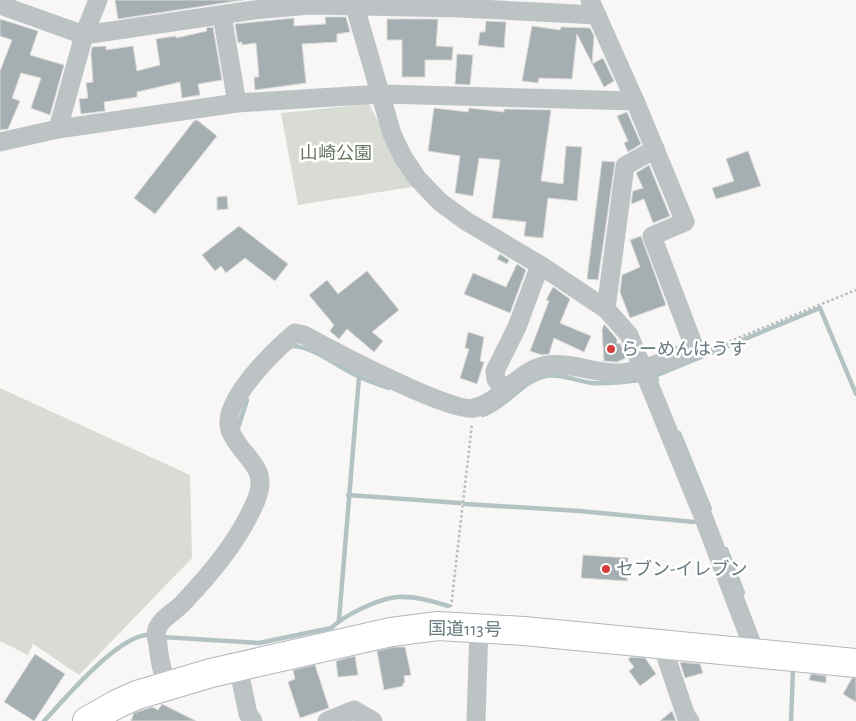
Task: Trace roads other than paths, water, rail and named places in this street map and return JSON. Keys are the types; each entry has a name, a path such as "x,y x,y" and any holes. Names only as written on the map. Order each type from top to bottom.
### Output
{"highway":[{"name":"国道113号","path":"87,721 117,704 168,685 238,666 304,654 392,632 449,626 479,627 856,664"}],"street":[{"path":"58,129 84,35 98,0"},
{"path":"0,6 84,35 222,15 253,5 310,6 354,3 594,7 656,149 685,222 652,236 695,349 642,369 619,373 550,365 526,373 490,402 472,409 452,404 382,376 304,335 296,333 287,340 252,375 230,412 228,420 230,431 255,462 261,490 237,536 215,570 179,607 163,620 156,633 158,658 168,685"},
{"path":"354,3 395,142 408,164 428,190 440,202 466,221 540,265 606,309 629,335 705,521 756,655"},
{"path":"222,15 237,103"},
{"path":"0,142 58,129 237,103 382,94 635,101"},
{"path":"606,309 625,166 656,149"},
{"path":"504,392 496,379 495,370 517,327 540,265"},
{"path":"476,721 479,627"},
{"path":"662,645 686,716 690,721"},
{"path":"238,666 248,714 253,721"},
{"path":"327,721 354,710 372,721"}],"waterway":[{"path":"657,380 655,376 820,308 856,394"},
{"path":"290,346 307,349 361,378 388,388"},
{"path":"483,415 500,406 528,384 542,377 561,376 592,383 616,383 639,380"},
{"path":"339,620 359,377"},
{"path":"238,428 247,400"},
{"path":"679,433 710,509"},
{"path":"348,495 460,503"},
{"path":"465,504 580,511 694,522"},
{"path":"726,549 743,593"},
{"path":"162,637 259,643 331,628 363,608 390,598 417,598 448,606"},
{"path":"44,721 79,683 110,654 125,643 140,636 152,635"},
{"path":"791,721 793,670"}],"place":[{"name":"らーめんはうす","path":"611,349"},
{"name":"セブン-イレブン","path":"606,569"}],"park label":[{"name":"山崎公園","path":"336,153"}]}
